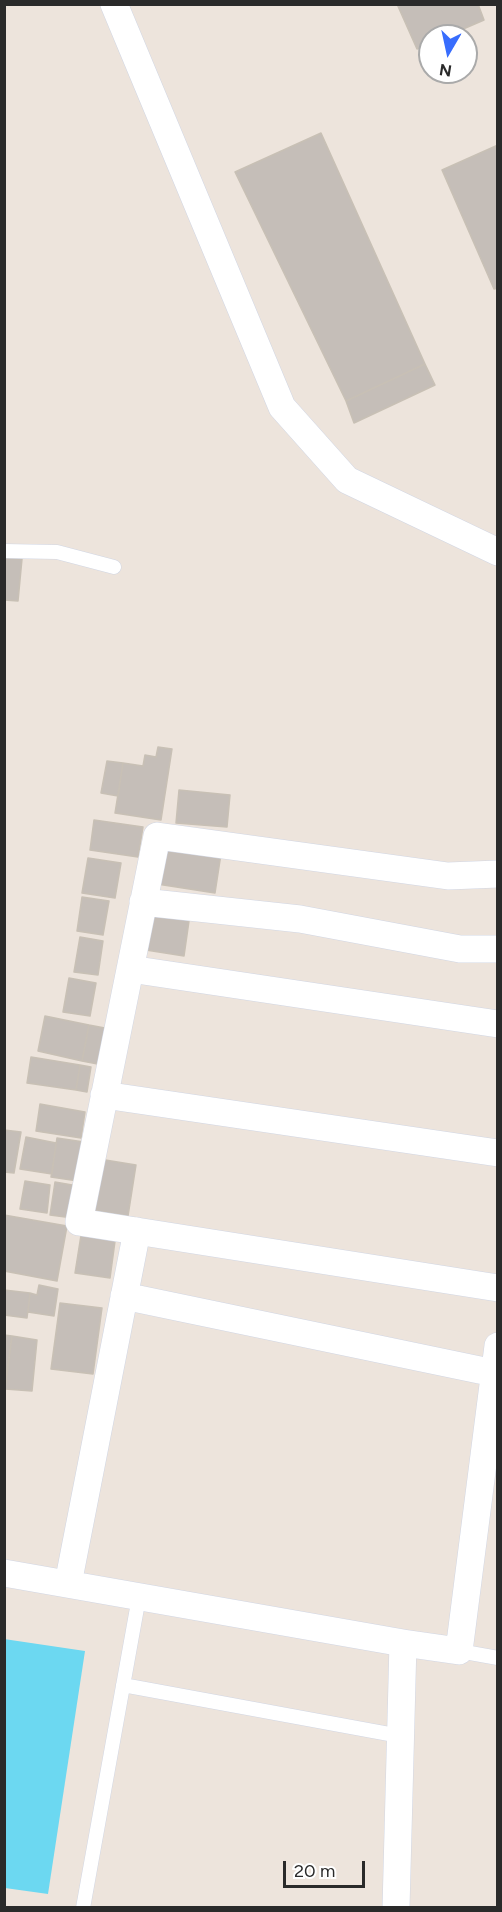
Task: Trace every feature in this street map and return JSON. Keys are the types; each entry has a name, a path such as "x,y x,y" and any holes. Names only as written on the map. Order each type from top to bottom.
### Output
{"street":[{"path":"114,4 282,407 346,480 498,552"},
{"path":"498,874 448,876 157,836 79,1222 498,1288"},
{"path":"143,902 300,919 460,949 498,949"},
{"path":"130,969 498,1024"},
{"path":"105,1095 498,1153"},
{"path":"68,1584 136,1231"},
{"path":"124,1296 494,1373"},
{"path":"4,1573 459,1651 498,1346"},
{"path":"396,1908 403,1643"}],"lane":[{"path":"4,551 57,552 114,567"},
{"path":"83,1908 139,1597"},
{"path":"459,1651 498,1658"},
{"path":"123,1685 400,1736"}],"water":[{"path":"4,1639 85,1651 48,1894 5,1888"}],"building":[{"path":"397,4 478,4 484,20 475,24 418,24 417,49"},
{"path":"321,133 425,364 346,401 235,172"},
{"path":"498,145 498,288 494,289 442,170"},
{"path":"425,364 435,385 354,423 346,401"},
{"path":"4,558 22,559 18,601 4,600"},
{"path":"158,747 172,749 161,820 115,813 123,763 143,766 145,755 156,757"},
{"path":"107,761 123,763 118,796 101,793"},
{"path":"179,790 230,795 227,827 176,823"},
{"path":"94,820 143,827 138,857 90,850"},
{"path":"163,844 221,854 215,893 157,884"},
{"path":"88,858 121,863 115,898 82,893"},
{"path":"82,897 109,901 103,935 77,931"},
{"path":"152,908 190,914 184,956 146,950"},
{"path":"80,937 103,941 98,975 74,972"},
{"path":"69,978 96,983 90,1016 63,1012"},
{"path":"45,1016 89,1025 82,1061 38,1051"},
{"path":"89,1025 110,1029 103,1065 82,1061"},
{"path":"31,1057 80,1065 76,1090 27,1083"},
{"path":"80,1065 91,1067 87,1092 76,1090"},
{"path":"40,1104 85,1112 81,1138 36,1131"},
{"path":"4,1130 21,1132 14,1173 4,1172"},
{"path":"26,1137 56,1143 52,1174 20,1169"},
{"path":"57,1138 84,1142 78,1181 51,1177"},
{"path":"93,1158 136,1165 128,1216 85,1209"},
{"path":"25,1181 50,1185 47,1213 20,1209"},
{"path":"55,1182 78,1186 73,1218 50,1215"},
{"path":"4,1215 67,1226 57,1281 4,1271"},
{"path":"82,1229 116,1234 110,1278 75,1273"},
{"path":"39,1285 58,1289 54,1316 28,1312 30,1293 37,1295"},
{"path":"4,1290 30,1293 27,1318 4,1315"},
{"path":"60,1303 102,1308 93,1374 51,1369"},
{"path":"4,1335 12,1336 6,1377 4,1377"},
{"path":"12,1336 37,1340 32,1391 5,1389"}]}
